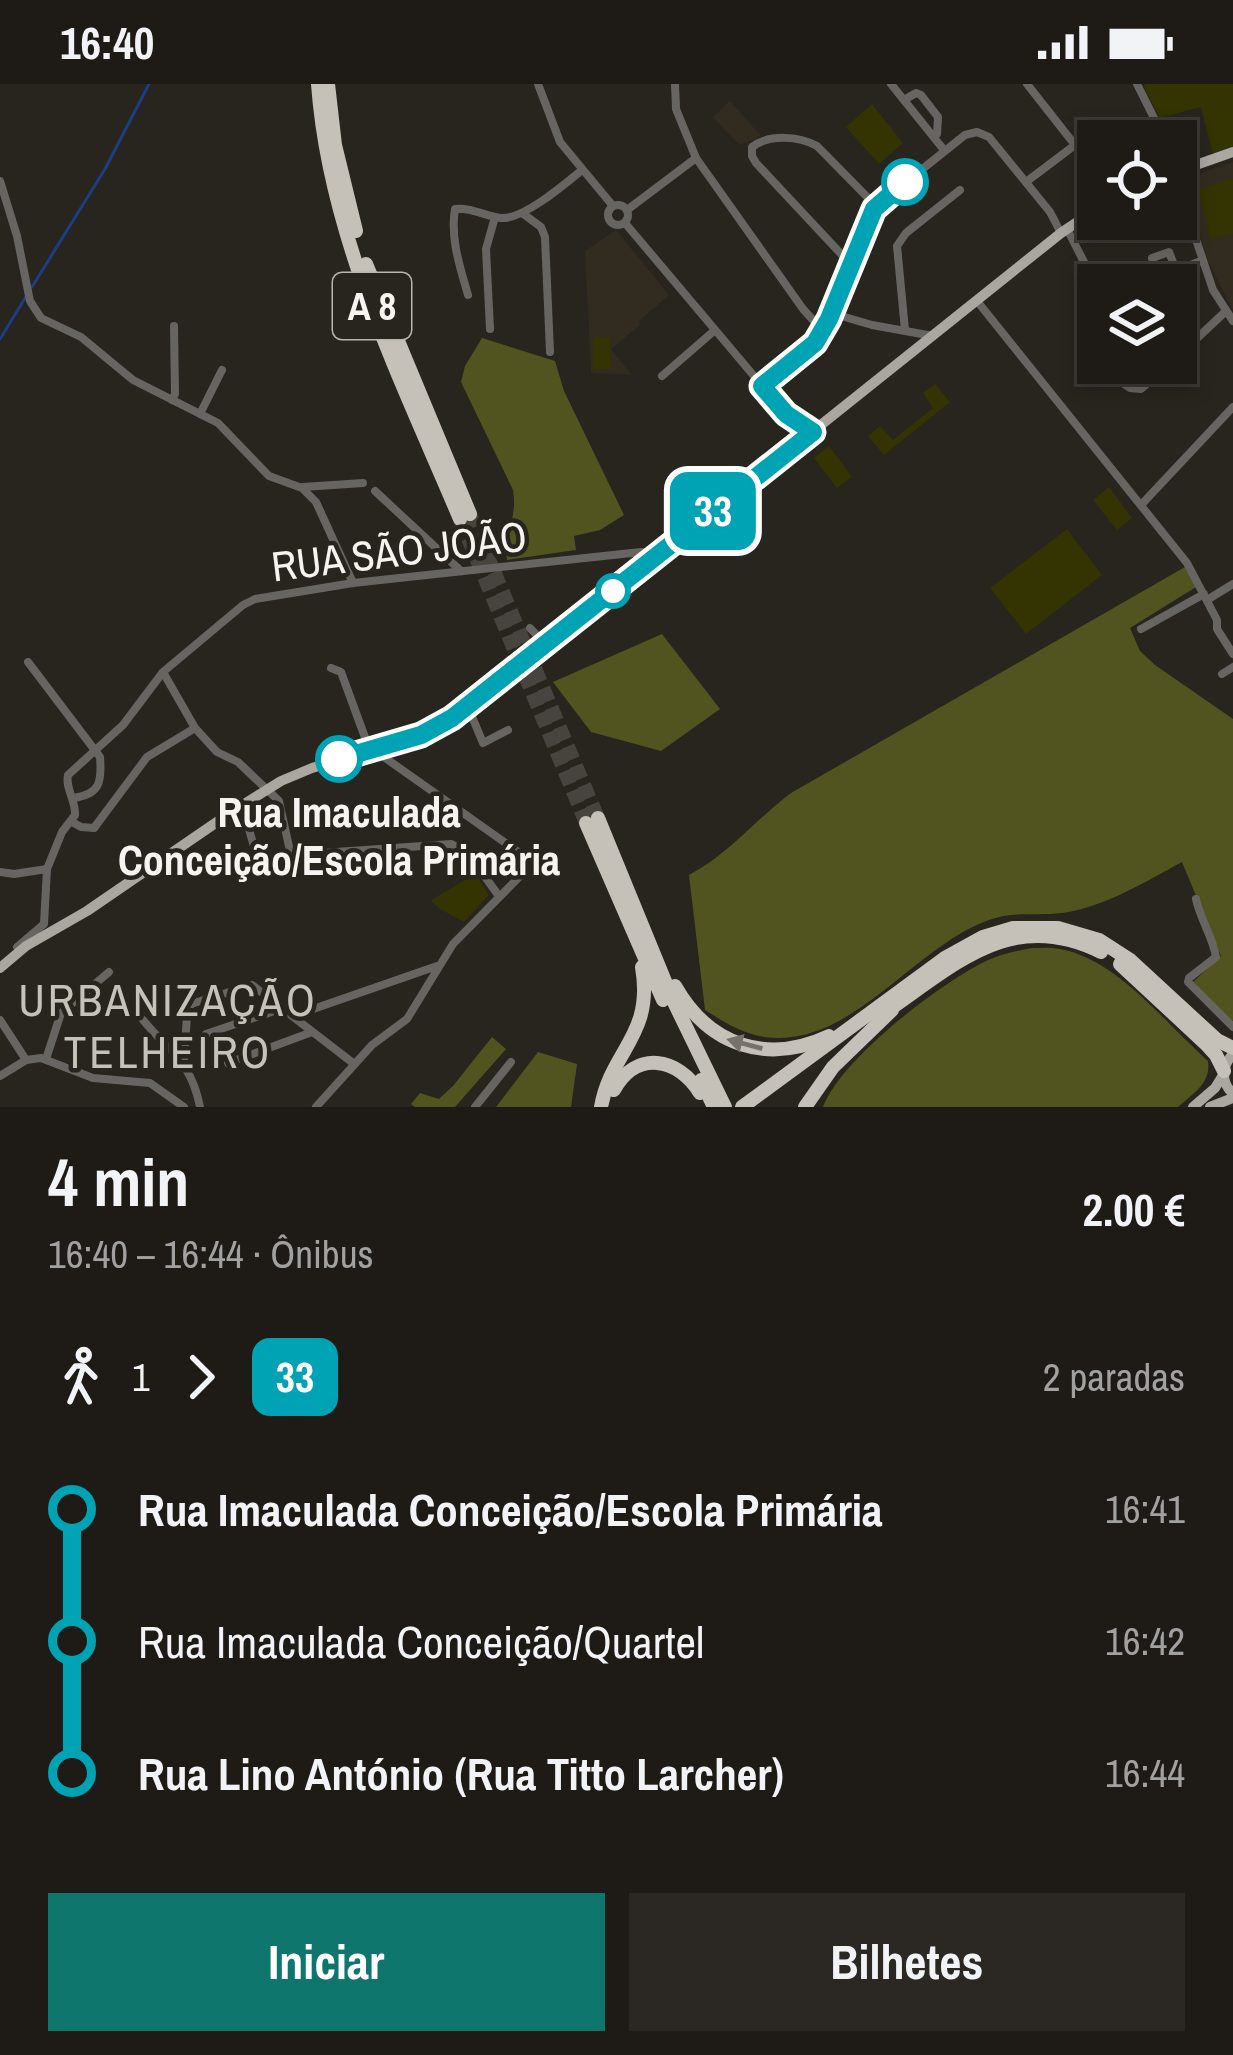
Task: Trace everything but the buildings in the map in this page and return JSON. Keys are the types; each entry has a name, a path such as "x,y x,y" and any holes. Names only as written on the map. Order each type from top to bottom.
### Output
{"highway":[{"name":"A 8","path":"318,84 329,167 354,256 396,366 465,516 362,253 339,166 328,84"},
{"path":"606,1107 607,1084 640,1024 643,970 592,820 725,1107"},
{"path":"626,917 711,1107"},
{"path":"751,1105 945,958 976,940 1013,928 1049,927 1089,936 1119,952 1233,1051"},
{"path":"751,1105 961,959 994,943 1037,935 1095,949 1123,966 1206,1044 1223,1073"},
{"path":"652,948 693,1013 713,1032 741,1045 797,1048 856,1023"},
{"path":"805,1107 832,1067 900,1003"},
{"path":"606,1107 624,1076 655,1063 668,1064 691,1078 711,1107"}],"main road":[{"path":"1197,167 1233,152"},
{"path":"0,968 34,940 95,907 268,789 311,768 431,730 468,706 1077,222"},
{"path":"1193,1107 1215,1088 1233,1051"},
{"path":"1210,1107 1233,1096 1223,1073"}],"street":[{"path":"538,84 560,142 613,206"},
{"path":"675,84 680,121 696,158 823,331"},
{"path":"891,84 944,150"},
{"path":"1026,182 1075,145 1027,84"},
{"path":"1137,84 1155,120"},
{"path":"904,100 921,95 938,117 933,136"},
{"path":"762,386 823,331 876,206 969,133 989,137 1066,229 1085,264"},
{"path":"851,260 756,163 751,150 762,140 809,141 876,206"},
{"path":"627,210 696,158"},
{"path":"468,295 455,249 452,217 458,207 509,218 582,170"},
{"path":"0,181 36,312 90,343 130,378 227,431 269,476 302,488 316,502 353,583"},
{"path":"905,330 897,246 906,233 960,190"},
{"path":"613,206 627,210 625,223 619,226 610,221 608,212 613,206"},
{"path":"522,212 541,227 545,237 550,352"},
{"path":"490,329 486,249 495,217"},
{"path":"625,223 786,414 800,442"},
{"path":"1196,240 1213,290 1233,321"},
{"path":"1193,264 1202,261"},
{"path":"977,301 1187,563 1233,654"},
{"path":"1197,337 1226,311"},
{"path":"808,316 933,336"},
{"path":"172,400 176,394 174,326"},
{"path":"662,376 715,330"},
{"path":"200,414 222,370"},
{"path":"1141,506 1233,407"},
{"path":"786,414 813,432"},
{"path":"302,488 363,482"},
{"path":"375,491 462,572"},
{"name":"RUA SÃO JOÃO","path":"10,958 44,923 47,869 62,832 75,815 68,775 123,724 163,672 250,601 353,583 641,551 654,558"},
{"path":"1141,629 1233,584"},
{"path":"530,628 546,645"},
{"path":"28,662 97,750 98,786 89,796 74,798"},
{"path":"316,1107 353,1063 407,1019 453,944 524,874 526,865 517,850 373,750 341,672 331,668"},
{"path":"1222,674 1233,668"},
{"path":"163,672 196,728 217,752 238,762 279,801 293,855 451,844 466,854 499,896"},
{"path":"468,706 483,743 508,730"},
{"path":"71,822 94,828 147,757 196,728"},
{"path":"242,805 260,864"},
{"path":"0,872 47,869"},
{"path":"1196,899 1216,957 1188,982 1233,1027"},
{"path":"292,1016 439,966"},
{"path":"46,1059 61,1013 109,972"},
{"path":"200,1107 184,1061 187,1016 196,1001 252,986 353,1063"},
{"path":"206,1034 282,1009"},
{"path":"0,1020 26,1060"},
{"path":"143,1020 184,1061"},
{"path":"228,1063 313,1032"},
{"path":"0,1076 36,1057 93,1078 154,1085 184,1107"},
{"path":"475,1107 512,1062"}],"shaded area":[{"path":"1145,84 1233,84 1233,147 1213,154 1201,107 1160,118"},
{"path":"730,101 761,136 740,145 713,117"},
{"path":"872,104 903,143 879,164 846,127"},
{"path":"1233,162 1233,310 1208,261 1197,226 1197,175"},
{"path":"1233,179 1233,233 1211,239 1198,189"},
{"path":"616,230 669,295 611,349 632,375 591,373 585,251"},
{"path":"593,337 610,337 611,369 594,370"},
{"path":"482,338 555,361 564,391 624,515 600,530 574,536 576,550 507,560 513,490 461,382"},
{"path":"935,384 950,402 884,455 868,436 880,426 893,440 933,408 923,393"},
{"path":"829,446 852,477 837,488 814,458"},
{"path":"1109,487 1132,518 1117,530 1093,500"},
{"path":"1067,529 1102,575 1026,634 990,588"},
{"path":"1185,567 1196,587 1130,628 1140,651 1155,665 1233,719 1233,1021 1193,982 1221,956 1182,862 1094,905 989,920 932,952 877,996 819,1030 788,1037 755,1035 705,1010 689,875 791,793"},
{"path":"662,634 720,709 661,751 591,732 553,682"},
{"path":"475,874 489,895 464,922 431,900"},
{"path":"1032,948 1081,955 1121,979 1208,1061 1200,1087 1178,1107 823,1107 849,1067 919,1005 986,961"},
{"path":"492,1037 506,1049 455,1107 411,1104 420,1093 439,1099"},
{"path":"538,1052 577,1064 571,1107 496,1107"}],"waterway":[{"path":"32,287 105,169 149,84"},
{"path":"0,339 27,295"}],"tunnel":[{"path":"470,514 598,818"},
{"path":"460,519 586,823"}],"bus line":[{"name":"33","path":"339,759 421,735 452,718 813,432 786,414 762,386 815,343 874,209 905,182"}],"place":[{"name":"Rua Imaculada Conceição/Escola Primária","path":"339,759"}],"district":[{"name":"URBANIZAÇÃO TELHEIRO","path":"168,1026"}]}
